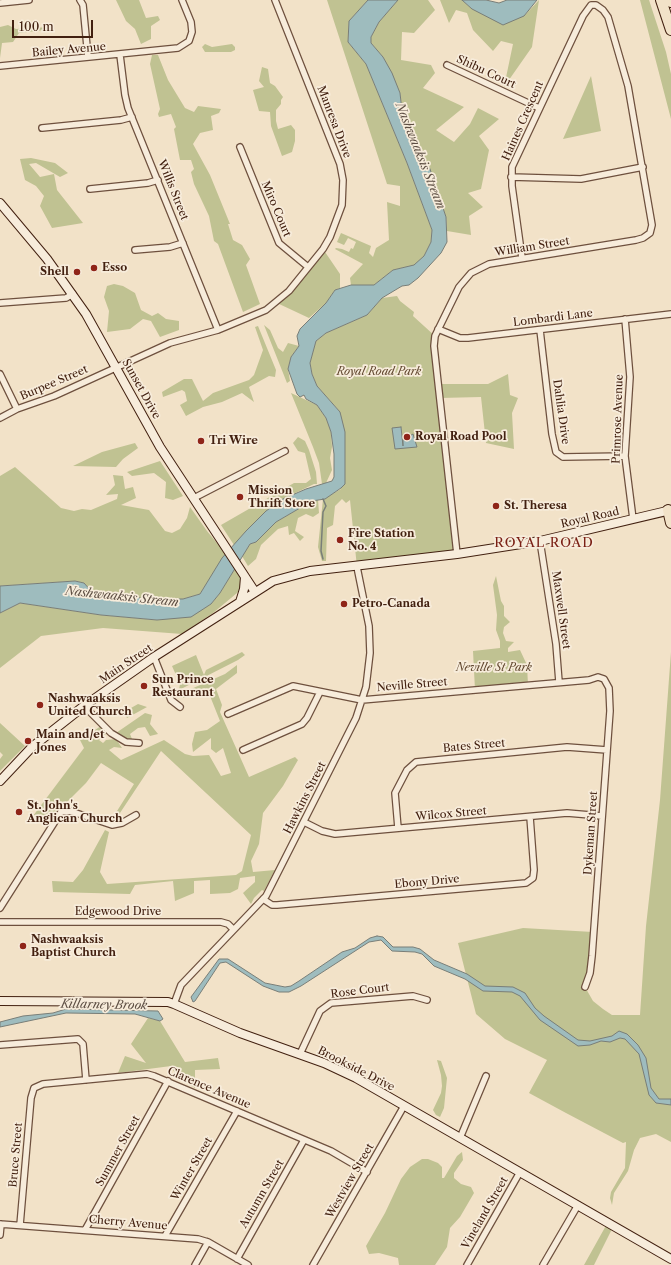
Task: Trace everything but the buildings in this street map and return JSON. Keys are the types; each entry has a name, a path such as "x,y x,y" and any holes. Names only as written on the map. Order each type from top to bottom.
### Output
{"highway":[{"path":"661,0 671,30"},
{"path":"669,510 671,524"}],"street":[{"path":"0,3 29,0"},
{"path":"80,0 88,57"},
{"name":"Bailey Avenue","path":"0,66 173,49 185,45 192,36 192,27 182,0"},
{"name":"Manresa Drive","path":"117,368 170,343 218,330 256,315 277,303 289,291 328,240 337,221 342,205 343,180 340,164 275,0"},
{"name":"Haines Crescent","path":"522,258 511,177 516,156 585,12 591,5 596,5"},
{"name":"William Street","path":"457,554 434,353 434,340 458,287 467,276 489,264 643,238 650,232 652,225 628,86 612,27 606,14 596,5"},
{"name":"Willis Street","path":"120,55 125,95 132,117 218,330"},
{"name":"Shibu Court","path":"446,65 539,108"},
{"path":"42,128 121,120 132,117"},
{"name":"Miro Court","path":"240,147 279,243 308,267"},
{"path":"511,177 581,179 643,167"},
{"path":"90,189 148,183 158,180"},
{"name":"Sunset Drive","path":"0,203 47,258 73,294 99,335 160,447 255,592"},
{"path":"135,250 170,248 183,243"},
{"path":"0,303 66,298 73,294"},
{"name":"Lombardi Lane","path":"438,329 460,338 468,338 671,314"},
{"name":"Primrose Avenue","path":"625,319 630,378 625,456 633,519"},
{"name":"Dahlia Drive","path":"540,330 552,434 556,452 563,457 625,456"},
{"name":"Burpee Street","path":"0,418 17,409 54,396 117,368"},
{"path":"0,374 17,409"},
{"path":"194,498 285,451"},
{"name":"Royal Road","path":"255,592 273,581 310,571 457,554 540,541 669,510"},
{"name":"Maxwell Street","path":"540,541 556,644 559,682"},
{"name":"Hawkins Street","path":"174,1004 182,985 233,929 263,899 304,822 356,718 369,669 370,642 369,626 357,566"},
{"path":"243,573 254,582 273,581"},
{"path":"240,602 244,589 243,573"},
{"name":"Main Street","path":"0,781 32,747 84,706 154,657 255,592"},
{"path":"154,657 171,700 180,707"},
{"name":"Neville Street","path":"228,714 293,686 362,700 598,677 606,681"},
{"name":"Dykeman Street","path":"585,987 590,973 592,956 607,750 610,702 609,688 606,681"},
{"path":"243,750 302,724 307,718 320,692"},
{"path":"84,706 111,733 126,742 139,743"},
{"name":"Bates Street","path":"398,828 396,793 407,770 416,762 567,747 607,750"},
{"path":"0,908 61,812 70,811 112,826 122,823 136,815"},
{"name":"Wilcox Street","path":"304,822 326,832 335,834 567,813 602,816"},
{"name":"Ebony Drive","path":"263,899 272,905 277,905 526,882 533,878 534,874 530,817"},
{"name":"Edgewood Drive","path":"0,922 221,922 228,924 233,929"},
{"name":"Rose Court","path":"300,1054 320,1011 331,1003 413,996 427,1000"},
{"name":"Brookside Drive","path":"0,1001 168,1002 174,1004 240,1034 300,1054 356,1078 671,1259"},
{"path":"0,1045 78,1039 83,1044 86,1080"},
{"name":"Clarence Avenue","path":"34,1088 43,1084 147,1074 168,1081 331,1151 367,1172"},
{"path":"460,1138 486,1076"},
{"name":"Summer Street","path":"85,1230 168,1081"},
{"name":"Bruce Street","path":"20,1225 31,1098 34,1088"},
{"name":"Westview Street","path":"313,1265 404,1106"},
{"name":"Winter Street","path":"165,1236 237,1111"},
{"name":"Autumn Street","path":"237,1259 304,1140"},
{"name":"Vineland Street","path":"467,1265 520,1172"},
{"path":"543,1265 578,1205"},
{"path":"0,1224 0,1235"},
{"name":"Cherry Avenue","path":"0,1224 198,1239 208,1242 248,1265"},
{"path":"195,1265 208,1242"}],"green space":[{"path":"116,0 139,0 146,18 158,16 160,20 151,26 151,39 141,44 135,29 126,21"},
{"path":"327,0 368,0 349,21 348,42 366,64 407,163 432,230 431,242 424,256 415,265 393,270 374,285 351,285 350,278 363,264 335,249 342,249 349,252 351,248 353,249 356,242 348,238 344,245 337,242 341,233 371,246 369,253 373,257 376,248 389,240 387,202 400,206 400,186 387,184"},
{"path":"398,0 428,0 435,10 414,33 402,32 401,60 431,65 435,73 423,88 464,107 436,130 454,142 470,124 478,108 499,119 479,136 489,150 481,189 468,193 483,207 469,216 471,235 447,231 446,217 402,110 400,93 383,57 371,43 371,37 379,22"},
{"path":"440,0 462,0 472,9 524,16 539,0 532,47 504,87 513,44 501,41 493,51 473,30 467,13 456,10 449,23"},
{"path":"640,0 649,0 666,52 671,74 671,119"},
{"path":"8,25 16,29 49,27 45,30 19,33 13,42 2,43 0,58 0,27"},
{"path":"205,44 212,47 232,44 235,47 235,50 231,52 205,52 202,47"},
{"path":"152,55 158,55 168,80 185,108 194,112 198,106 221,109 219,113 211,116 213,130 200,133 193,144 210,175 230,224 228,224 233,240 242,245 250,259 246,265 260,304 243,312 218,244 214,241 209,216 194,184 191,172 194,169 191,160 180,160 174,129 176,127 171,114 159,117 158,114 160,109 150,64"},
{"path":"262,67 268,69 270,83 275,86 283,97 281,104 276,110 278,129 291,125 295,130 295,141 292,152 282,156 271,126 270,112 259,111 253,90 264,87 259,81"},
{"path":"591,76 601,131 563,139"},
{"path":"31,158 55,163 68,173 60,177 36,163 29,164 40,177 54,174 57,190 83,223 52,228 40,206 44,196 36,186 25,180 20,159"},
{"path":"323,249 340,274 340,288 335,290 326,303 309,318 277,303"},
{"path":"114,284 123,286 135,293 141,310 152,316 158,313 166,319 179,321 179,330 160,337 151,321 143,319 130,329 107,332 109,311 104,297 107,286"},
{"name":"Royal Road Park","path":"397,296 400,301 414,312 413,316 435,336 438,384 488,384 508,374 510,395 518,398 512,413 514,449 486,443 481,397 440,398 457,554 357,567 350,500 346,503 342,499 335,506 333,525 327,528 326,561 322,561 318,547 323,499 341,489 340,412 317,386 312,374 310,363 313,350 316,341 326,333 367,315 382,298"},
{"path":"264,325 270,330 278,348 283,352 288,343 299,346 291,357 288,369 290,381 287,383"},
{"path":"258,326 276,370 275,377 269,376 249,387 254,402 242,393 222,402 203,407 186,416 180,405 187,401 185,392 182,390 163,397 162,392 184,379 192,379 203,401 213,393 249,380 254,375 263,350 255,327"},
{"path":"291,393 317,405 326,418 331,432 332,447 330,458 332,470 326,483 322,484 319,463"},
{"path":"298,437 305,441 309,450 316,472 317,484 314,484 283,499 266,511 234,545 221,525 294,483 306,483 311,479 305,453 298,451 293,443"},
{"path":"135,443 138,448 123,459 116,467 73,466 102,452"},
{"path":"160,461 183,496 173,500 165,498 166,482 154,473 132,476 127,472"},
{"path":"15,467 61,508 74,511 82,509 91,510 117,499 118,494 106,495 115,485 113,475 123,476 125,489 133,487 136,498 121,505 149,510 165,531 172,533 180,529 187,518 190,507 226,554 200,594 183,599 152,602 134,596 93,593 84,583 75,581 0,586 0,476"},
{"path":"318,500 319,513 313,517 306,514 298,518 295,531 304,537 300,541 294,533 289,535 288,526 278,529 261,545 256,559 248,566 242,556 250,544 256,542 276,522 312,501"},
{"path":"235,568 241,578 240,589 237,593 213,613 182,634 103,628 41,636 0,668 0,613 20,603 101,615 157,620 201,610 211,604 220,593"},
{"name":"Neville St Park","path":"496,576 501,601 504,606 504,616 510,622 504,627 503,633 506,641 514,642 508,648 508,652 520,650 527,665 528,685 475,690 473,651 500,648 500,641 496,630 497,615 493,585"},
{"path":"242,652 245,655 238,660 179,690 180,684 172,666 196,655 204,675 206,670"},
{"path":"671,652 671,1142 656,1134 640,1138 634,1150 628,1171 614,1193 612,1205 610,1198 611,1192 625,1168 626,1142 623,1143 529,1093 547,1060 505,1039 476,1014 458,943 523,928 593,932 585,987 593,1001 612,1015 640,1015 646,926 660,800"},
{"path":"237,665 237,673 216,689 222,705 220,712 249,777 295,757 298,760 283,786 263,813 259,844 251,861 253,872 275,870 264,891 262,890 254,898 251,904 243,893 255,882 255,876 240,878 238,889 230,893 210,894 210,880 194,881 194,893 175,901 173,881 135,885 130,894 53,892 52,881 73,882 83,870 105,830 109,832 100,872 107,884 236,875 242,871 251,835 161,751 116,819 112,819 134,784 101,763 86,783 46,823 33,816 84,748 80,740 92,734 101,726 108,732 99,740 103,743 106,740 116,739 122,748 114,747 109,750 121,760 164,740 185,754 193,756 209,755 221,776 231,773 223,748 216,753 211,749 211,738 193,752 192,744 195,732 207,730 220,721 208,691 183,698 182,693 225,674"},
{"path":"138,704 147,707 127,718 124,712"},
{"path":"145,713 152,715 150,724 158,734 150,736 145,727 138,728 130,734 132,739 125,740 116,733"},
{"path":"0,723 25,746 0,771 0,759 3,755 0,752"},
{"path":"148,1018 160,1021 185,1062 218,1058 220,1069 195,1070 195,1088 177,1077 171,1066 118,1073 125,1056 146,1063 131,1044"},
{"path":"437,1060 441,1061 447,1078 444,1108 440,1117 436,1115 433,1110 441,1093 442,1086"},
{"path":"462,1152 463,1160 454,1173 454,1178 461,1184 471,1187 474,1193 460,1217 450,1228 447,1247 435,1265 399,1265 398,1258 379,1253 369,1254 366,1246 385,1213 401,1179 410,1167 422,1159 428,1159 438,1163 442,1167 442,1178 444,1178 457,1156"},
{"path":"608,1222 614,1225 594,1265 584,1265"}],"water":[{"name":"Nashwaaksis Stream","path":"368,0 398,0 379,22 371,37 371,43 383,57 392,73 400,93 402,111 413,138 430,169 446,217 447,242 441,253 418,278 409,285 402,286 382,298 367,315 326,333 316,341 310,363 312,374 317,386 340,412 345,432 345,484 325,499 312,501 276,522 256,542 250,544 220,593 211,604 191,617 157,620 101,615 20,603 0,613 0,586 75,581 84,583 93,593 134,596 152,602 183,599 200,594 222,558 266,511 283,499 306,489 332,481 334,477 334,454 331,432 326,418 317,405 306,399 304,395 300,397 297,394 288,369 291,357 299,346 297,336 300,329 326,303 335,290 351,285 374,285 393,270 414,265 424,256 431,242 432,230 407,163 366,64 348,42 349,21"},
{"path":"462,0 486,0 499,3 507,0 537,0 524,16 503,25 472,9"},
{"path":"401,427 403,446 403,440 413,434 417,447 395,449 392,428"},
{"path":"377,936 383,937 393,947 413,947 420,949 434,960 467,974 485,986 513,987 525,993 535,1008 544,1016 578,1040 590,1041 612,1036 619,1031 627,1034 638,1045 646,1058 651,1088 659,1099 671,1099 671,1105 656,1103 649,1095 639,1054 625,1039 620,1038 610,1042 601,1041 590,1045 578,1046 540,1020 520,996 512,992 483,991 465,979 434,966 422,954 415,952 392,951 381,940 369,942 301,986 289,992 279,992 263,986 226,962 220,963 195,1001 193,1002 191,997 219,959 228,959 265,983 285,987 291,986 342,952 355,948 370,938"},
{"path":"66,1009 158,1011 163,1019 160,1021 135,1014 66,1013 0,1027 0,1022 23,1016 53,1013"}],"waterway":[{"path":"323,499 326,506 323,512 321,551 323,559"}],"place":[{"name":"Esso","path":"94,268"},
{"name":"Shell","path":"77,272"},
{"name":"Royal Road Pool","path":"407,437"},
{"name":"Tri Wire","path":"201,441"},
{"name":"Mission Thrift Store","path":"240,497"},
{"name":"St. Theresa","path":"496,506"},
{"name":"Fire Station No. 4","path":"340,540"},
{"name":"Petro-Canada","path":"344,604"},
{"name":"Sun Prince Restaurant","path":"144,686"},
{"name":"Nashwaaksis United Church","path":"40,705"},
{"name":"Main and/et Jones","path":"28,741"},
{"name":"St. John's Anglican Church","path":"19,812"},
{"name":"Nashwaaksis Baptist Church","path":"23,946"}],"district":[{"name":"ROYAL ROAD","path":"544,543"}],"water label":[{"name":"Killarney Brook","path":"104,1005"}]}
